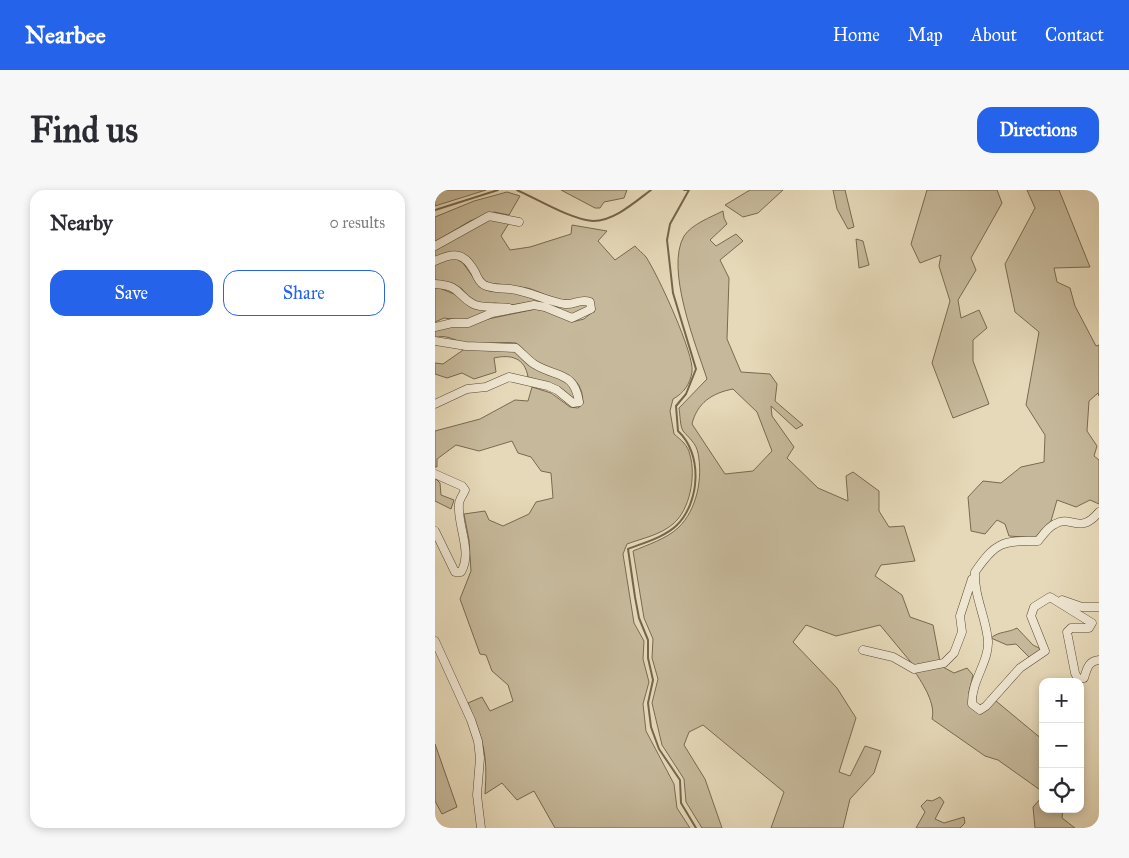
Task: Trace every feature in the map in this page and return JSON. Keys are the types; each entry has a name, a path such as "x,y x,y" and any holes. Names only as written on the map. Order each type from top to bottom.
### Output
{"street":[{"path":"435,246 489,216 519,222"},
{"path":"435,261 450,254 460,256 472,267 481,284 492,288 531,292 551,301 568,304 583,299 591,302 591,309 572,318 545,307 534,305 486,315 468,324 452,323 435,327"},
{"path":"435,284 450,285 472,303 481,307 519,309"},
{"path":"435,341 466,346 516,348 533,364 571,381 577,391 579,402 573,403 557,390 548,386 509,377 486,387 467,389 435,404"},
{"path":"435,474 462,486 465,490 459,502 464,539 464,566 461,572 455,572 435,531"},
{"path":"863,650 893,657 914,669 944,663 954,653 962,632 960,616 975,572 995,546 1011,540 1038,541 1054,524 1059,522 1081,524 1090,522 1099,512"},
{"path":"975,572 976,599 988,643 972,693 972,704 979,710 986,706 1020,668 1045,651 1031,616 1034,607 1050,596 1082,607 1099,607"},
{"path":"1056,598 1092,623 1089,628 1071,628 1067,632 1075,673 1078,679 1084,678 1089,665 1093,661 1099,660"},
{"path":"435,642 471,720 478,741 480,758 477,795 481,828"}],"shaded area":[{"path":"435,190 486,190 435,206"},
{"path":"561,190 627,190 624,198 604,202 600,208 595,208"},
{"path":"750,190 783,190 758,213 743,217 725,205"},
{"path":"833,190 845,190 854,227 848,229 837,209"},
{"path":"927,190 997,190 1002,203 971,258 976,270 958,300 961,318 979,310 987,328 973,340 973,361 989,404 953,418 932,363 950,301 939,266 941,255 920,263 911,244"},
{"path":"1027,190 1059,190 1090,267 1054,268 1057,282 1070,288 1075,306 1096,346 1099,345 1099,396 1098,393 1089,401 1087,431 1097,446 1094,456 1099,460 1099,504 1090,500 1076,507 1057,500 1051,521 1036,538 1009,536 1005,524 997,520 985,534 971,531 968,497 983,481 1001,483 1021,467 1044,462 1045,435 1026,405 1039,332 1015,312 1005,264 1035,208"},
{"path":"507,192 520,196 509,215 494,212 470,221 435,242 435,217 474,201"},
{"path":"723,211 727,224 710,240 716,246 736,234 743,241 720,260 729,278 727,339 741,372 770,374 777,384 775,401 803,425 796,429 771,406 772,416 794,447 787,458 818,488 848,501 846,476 853,472 879,491 879,511 889,527 904,526 915,561 881,565 875,576 902,595 910,617 933,625 940,662 914,666 880,625 836,636 806,625 793,642 837,688 856,718 839,772 850,776 865,746 881,751 874,773 850,799 843,828 771,828 784,792 703,725 689,732 684,745 705,779 722,828 702,828 686,802 684,779 662,745 652,703 658,679 652,658 653,639 644,618 633,551 662,539 678,528 690,512 697,493 700,473 698,453 694,443 682,429 679,408 707,379 684,307 678,267 679,250 687,232 707,218","holes":["733,389 757,412 772,451 753,471 725,474 692,424 694,417 702,405 712,396"]},
{"path":"491,218 509,223 501,236 510,250 530,247 571,234 572,225 607,231 598,241 615,260 635,246 646,257 658,279 688,349 691,376 683,391 673,399 670,411 674,434 688,448 692,463 692,482 687,502 679,518 673,524 657,534 627,544 623,554 634,623 644,641 643,659 649,682 643,704 646,731 674,784 677,808 690,828 555,828 534,791 517,800 502,783 485,794 485,757 468,703 482,697 490,711 513,701 508,685 492,671 486,655 480,654 460,599 471,571 469,540 464,514 485,511 489,520 503,526 529,514 536,502 553,498 551,473 541,471 531,457 518,453 512,441 479,451 456,445 437,459 437,467 435,467 435,431 480,419 515,400 528,401 532,387 551,393 570,407 578,408 583,404 582,393 574,379 535,362 516,343 475,344 445,337 435,338 435,330 536,309 544,309 572,322 584,319 595,310 593,300 589,299 559,299 527,288 493,285 478,274 468,261 455,253 435,259 435,250"},
{"path":"856,239 863,241 869,265 859,268"},
{"path":"452,256 463,263 475,280 538,298 584,303 588,307 573,316 495,303 483,306 473,301 461,288 452,283 435,282 435,265"},
{"path":"437,287 459,296 475,309 493,311 467,321 444,318 435,322 435,288"},
{"path":"466,348 515,349 570,382 577,397 574,400 555,385 528,377 524,365 511,357 494,358 496,372 474,379 462,373 447,378 435,374 435,363 443,364"},
{"path":"435,478 440,483 441,495 454,500 451,509 435,501"},
{"path":"1017,628 1033,645 1043,650 1031,659 1016,644 1007,645 991,638 997,634"},
{"path":"943,667 954,673 967,668 973,675 969,692 970,703 985,710 996,701 1039,737 1039,789 998,760 985,756 932,719 933,713 930,701 925,688 915,672"},
{"path":"435,744 457,807 442,814 435,801"},
{"path":"940,797 944,802 935,819 944,823 964,817 965,823 960,828 916,828 925,812 921,806 927,800 932,801"},
{"path":"1039,800 1039,813 1063,813 1062,818 1075,828 1035,828 1033,807"}],"waterway":[{"path":"435,210 498,190"},
{"path":"517,190 565,213 593,221 609,218 651,190"},
{"path":"684,190 689,190 670,224 667,240 673,293 696,369 686,394 676,406 678,431 692,452 695,465 694,491 685,515 677,525 660,536 628,549 639,618 648,640 648,658 653,680 648,703 651,727 659,749 680,780 681,803 696,828"}]}
